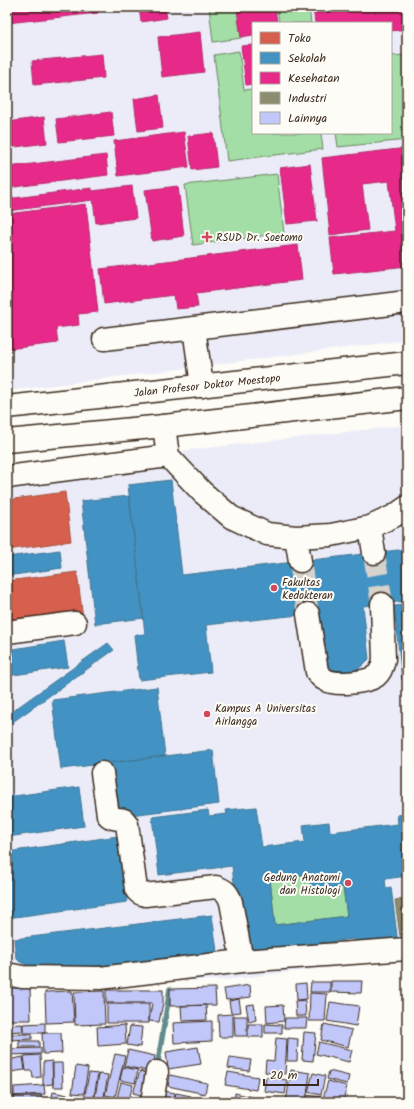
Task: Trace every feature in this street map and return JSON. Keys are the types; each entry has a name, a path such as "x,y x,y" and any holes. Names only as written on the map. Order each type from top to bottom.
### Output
{"main road":[{"path":"104,340 407,302"},
{"path":"194,328 202,386"},
{"name":"Jalan Profesor Doktor Moestopo","path":"7,407 407,363"},
{"path":"7,441 164,426 407,398"},
{"path":"164,426 168,456 202,492 231,518 267,534 296,537 331,535 370,527 394,516 407,507"},
{"path":"7,477 168,456"},
{"path":"370,527 374,553"},
{"path":"296,537 300,562"},
{"path":"308,614 317,672 324,679 335,683 366,681 376,676 382,667 384,659 382,604"},
{"path":"7,632 75,623"},
{"path":"102,772 108,815 113,819 124,820 127,824 136,888 140,894 145,895 216,887 223,889 228,894 231,902 242,961"},
{"path":"7,974 22,977 100,978 242,961 407,948"},
{"path":"152,1102 157,1072"}],"shaded area":[{"name":"RSUD Dr. Soetomo","path":"7,7 407,7 407,340 7,391"},
{"name":"Kampus A Universitas Airlangga","path":"407,425 407,958 225,980 65,983 7,980 7,471"}],"green space":[{"path":"209,7 240,7 237,8 241,38 213,42"},
{"path":"277,7 309,7 311,22 279,22"},
{"path":"239,51 244,90 252,89 252,134 321,134 323,149 227,161 214,55"},
{"path":"407,55 407,140 338,147 336,134 392,134 392,56"},
{"path":"277,174 284,233 193,245 185,185"},
{"path":"309,874 311,891 343,887 347,916 275,925 270,879"}],"building: Toko":[{"path":"65,492 71,541 7,550 7,500"},
{"path":"77,572 83,618 7,628 7,581"}],"building: Sekolah":[{"name":"Fakultas Kedokteran","path":"171,480 182,575 407,549 407,601 363,606 369,659 358,669 351,672 336,671 323,664 308,614 206,625 211,672 139,680 134,635 145,634 128,485"},
{"path":"129,496 144,618 95,624 81,501"},
{"path":"60,550 62,568 7,576 7,557"},
{"path":"407,605 407,679 402,680 394,606"},
{"path":"64,641 68,667 7,676 7,650"},
{"path":"108,643 114,650 7,726 7,715"},
{"path":"157,687 165,756 61,769 52,700"},
{"path":"213,750 219,804 114,817 108,763"},
{"path":"79,787 84,826 7,837 7,797"},
{"name":"Gedung Anatomi dan Histologi","path":"256,807 262,847 305,842 303,825 329,822 330,832 398,824 397,815 407,814 407,876 385,879 386,888 391,887 398,944 355,949 353,939 269,949 243,958 232,866 159,875 152,817 208,810 209,816 227,814 226,810","holes":["309,874 311,891 343,887 347,916 275,925 270,879"]},
{"path":"118,836 127,902 7,918 7,852"},
{"path":"212,915 218,959 44,971 44,966 32,967 20,962 16,958 14,939"}],"building: Kesehatan":[{"path":"7,7 97,7 98,13 7,23"},
{"path":"139,7 165,7 167,18 141,22"},
{"path":"250,7 275,7 277,22 252,22 252,35 241,37 237,9"},
{"path":"313,7 407,7 407,29 392,31 392,22 315,22"},
{"path":"200,32 204,72 162,77 158,37"},
{"path":"252,45 252,84 246,85 241,46"},
{"path":"102,54 104,78 34,85 32,61"},
{"path":"159,95 163,128 138,131 134,99"},
{"path":"111,112 114,136 59,142 56,119"},
{"path":"44,117 47,143 7,148 7,122"},
{"path":"184,132 189,167 118,176 114,141"},
{"path":"213,133 217,167 192,170 188,136"},
{"path":"407,148 407,266 334,274 330,238 395,231 389,181 362,184 368,230 330,235 322,158"},
{"path":"106,155 108,175 7,188 7,167"},
{"path":"310,164 317,221 287,224 280,168"},
{"path":"132,186 136,218 96,223 93,200 7,211 7,199 92,188 92,191"},
{"path":"178,186 184,236 152,241 145,190"},
{"path":"86,204 98,312 78,314 79,325 56,328 58,343 8,349 7,214"},
{"path":"298,245 302,280 196,293 198,307 176,309 174,295 104,304 100,269"}],"building: Industri":[{"path":"407,898 407,935 400,936 395,900"}],"building: Lainnya":[{"path":"331,981 362,981 361,993 331,992"},
{"path":"311,982 330,982 330,992 310,992"},
{"path":"306,983 307,999 297,1000 296,984"},
{"path":"250,985 251,997 226,1000 224,989"},
{"path":"9,988 30,988 31,1020 9,1020"},
{"path":"215,988 216,1005 170,1006 170,989"},
{"path":"106,990 163,990 163,1003 159,1022 149,1021 152,1003 106,1003"},
{"path":"72,991 74,1022 46,1023 45,992"},
{"path":"104,991 105,1024 75,1025 74,992"},
{"path":"310,993 327,994 325,1021 309,1021"},
{"path":"239,999 241,1012 231,1013 229,1001"},
{"path":"305,1000 306,1016 296,1016 295,1001"},
{"path":"330,1002 359,1006 356,1026 327,1021"},
{"path":"107,1004 149,1004 149,1023 107,1023"},
{"path":"254,1004 256,1020 249,1022 246,1005"},
{"path":"206,1005 207,1020 182,1021 181,1006"},
{"path":"283,1005 284,1021 267,1023 266,1006"},
{"path":"233,1014 233,1037 219,1037 218,1015"},
{"path":"234,1016 247,1016 247,1036 235,1036"},
{"path":"285,1018 307,1018 306,1028 284,1028"},
{"path":"212,1021 212,1041 174,1043 173,1023"},
{"path":"45,1023 45,1033 23,1033 23,1024"},
{"path":"22,1024 23,1031 7,1032 7,1025"},
{"path":"248,1024 263,1024 263,1037 248,1037"},
{"path":"265,1024 282,1025 282,1033 265,1033"},
{"path":"324,1024 352,1030 348,1047 321,1040"},
{"path":"125,1025 126,1044 98,1046 97,1027"},
{"path":"130,1026 142,1027 140,1047 127,1045"},
{"path":"304,1032 316,1033 313,1061 302,1060"},
{"path":"42,1033 61,1033 62,1053 43,1054"},
{"path":"7,1034 32,1034 32,1039 7,1040"},
{"path":"276,1038 287,1039 285,1074 265,1072 266,1060 274,1061"},
{"path":"288,1038 298,1039 297,1061 287,1061"},
{"path":"19,1041 39,1041 39,1047 19,1047"},
{"path":"319,1042 352,1050 349,1062 316,1054"},
{"path":"198,1047 201,1064 168,1069 166,1052"},
{"path":"41,1048 41,1054 7,1055 7,1049"},
{"path":"128,1050 155,1056 152,1072 124,1066"},
{"path":"115,1054 125,1056 115,1097 105,1095"},
{"path":"40,1055 41,1077 33,1078 32,1071 26,1071 24,1056"},
{"path":"23,1057 25,1070 10,1072 8,1060"},
{"path":"230,1057 251,1060 249,1071 228,1068"},
{"path":"52,1061 53,1084 43,1085 43,1062"},
{"path":"53,1063 62,1063 63,1087 53,1087"},
{"path":"76,1066 88,1068 84,1094 72,1093"},
{"path":"123,1067 138,1070 135,1083 120,1080"},
{"path":"291,1070 310,1073 306,1102 286,1102"},
{"path":"140,1071 151,1075 145,1096 133,1093"},
{"path":"329,1071 349,1076 347,1084 327,1079"},
{"path":"228,1072 258,1077 256,1090 225,1085"},
{"path":"89,1073 98,1074 93,1102 84,1100"},
{"path":"313,1073 325,1076 321,1095 308,1092"},
{"path":"99,1074 108,1075 103,1102 94,1102"},
{"path":"170,1075 207,1083 205,1094 168,1086"},
{"path":"266,1077 287,1080 285,1094 264,1091"},
{"path":"328,1081 347,1086 343,1102 323,1098"},
{"path":"121,1082 133,1085 128,1102 116,1102"},
{"path":"7,1084 12,1084 13,1094 7,1095"},
{"path":"44,1085 45,1094 14,1096 14,1087"},
{"path":"161,1090 175,1093 173,1102 159,1102"},
{"path":"53,1092 83,1098 82,1102 51,1102"},
{"path":"176,1093 191,1096 190,1102 174,1102"},
{"path":"235,1093 256,1098 255,1102 234,1102"},
{"path":"7,1095 14,1095 14,1102 7,1102"},
{"path":"41,1095 42,1102 15,1102 14,1096"},
{"path":"307,1095 321,1097 321,1102 306,1102"}],"waterway":[{"path":"157,1068 170,989"}],"tunnel":[{"path":"374,553 382,604"},
{"path":"300,561 308,614"}],"place":[{"name":"RSUD Dr. Soetomo","path":"207,237"},
{"name":"Fakultas Kedokteran","path":"274,588"},
{"name":"Kampus A Universitas Airlangga","path":"207,714"},
{"name":"Gedung Anatomi dan Histologi","path":"348,883"}]}
